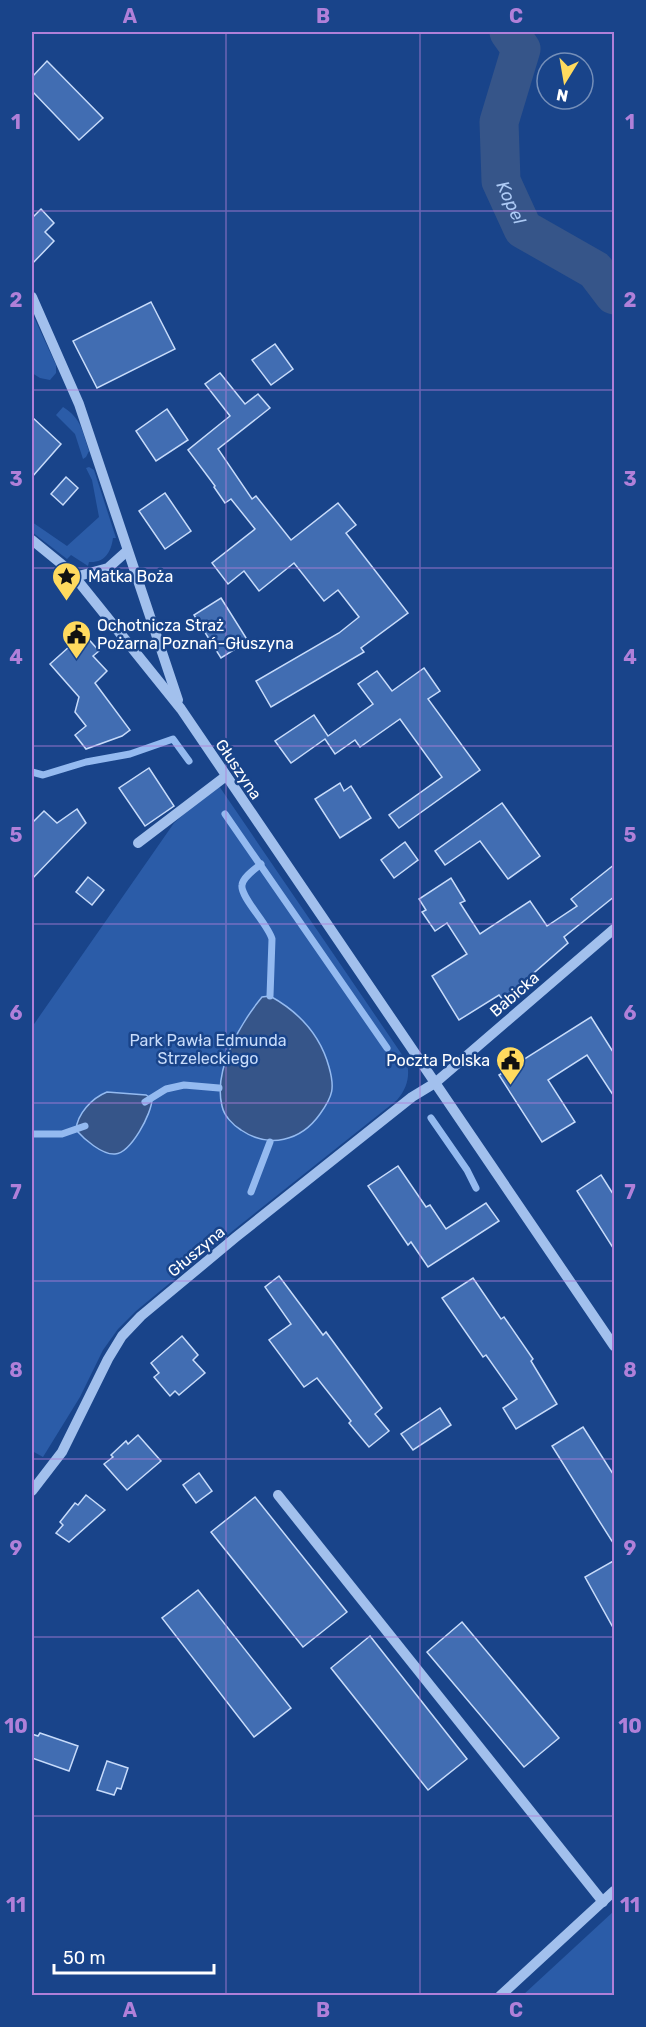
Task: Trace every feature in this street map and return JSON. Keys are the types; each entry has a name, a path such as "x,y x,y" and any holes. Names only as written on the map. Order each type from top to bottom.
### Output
{"street":[{"name":"Głuszyna","path":"32,297 79,404 181,709"},
{"name":"Głuszyna","path":"32,540 75,578 181,709 615,1346"},
{"path":"75,578 108,568 128,551"},
{"path":"138,843 226,776"},
{"name":"Babicka","path":"435,1083 615,929"},
{"name":"Głuszyna","path":"32,1491 62,1452 108,1359 122,1336 141,1316 288,1195 412,1097 435,1083"},
{"path":"278,1495 603,1902"},
{"path":"500,1995 615,1891"}],"green space":[{"path":"32,313 56,365 56,373 50,380 32,373"},
{"path":"63,407 74,416 83,431 89,451 83,459 75,434 56,415"},
{"path":"86,468 94,470 116,538 113,538 111,548 103,559 89,562 88,566 71,555 67,559 32,532 32,522 67,546 99,517 92,480"},
{"name":"Park Pawła Edmunda Strzeleckiego","path":"219,786 407,1062 407,1082 397,1100 235,1229 136,1311 118,1329 103,1350 80,1397 43,1457 32,1451 32,1027 174,823"},
{"path":"614,1911 614,1995 523,1995"}],"shaded area":[{"path":"270,996 290,1009 314,1034 325,1055 332,1086 328,1102 304,1131 284,1139 273,1140 252,1136 235,1126 223,1110 220,1092 225,1063 237,1034 262,997"},
{"path":"107,1092 146,1095 152,1099 148,1113 134,1140 128,1147 115,1154 99,1149 76,1130 79,1118 86,1107"}],"building":[{"path":"47,61 103,118 79,140 32,91 32,77"},
{"path":"41,209 54,223 45,232 54,241 32,264 32,218"},
{"path":"151,302 175,349 97,388 73,341"},
{"path":"275,344 293,369 271,385 252,360"},
{"path":"220,373 245,404 258,394 270,408 218,449 252,499 256,496 291,540 338,503 356,525 346,533 408,613 361,648 364,652 271,707 256,681 339,633 359,617 338,590 324,601 294,563 259,591 244,571 228,584 212,563 255,529 231,499 225,503 188,450 230,416 205,384"},
{"path":"167,409 188,440 156,461 136,431"},
{"path":"32,417 61,444 32,477"},
{"path":"66,477 78,488 63,505 51,494"},
{"path":"165,493 191,531 165,549 139,511"},
{"path":"221,598 248,641 221,658 194,615"},
{"path":"77,626 99,651 93,656 107,671 95,683 130,730 122,736 86,749 75,735 86,726 75,712 79,697 50,664 70,646 63,638"},
{"path":"424,668 440,691 428,699 480,770 399,828 389,815 442,777 400,719 360,747 355,740 335,754 325,739 291,763 275,741 314,715 328,736 373,704 358,684 377,671 392,691"},
{"path":"149,768 174,806 145,826 119,788"},
{"path":"340,783 344,791 351,786 371,818 340,838 315,799"},
{"path":"502,803 540,856 508,879 480,841 445,865 435,851"},
{"path":"77,809 86,823 32,879 32,823 44,811 57,823"},
{"path":"405,842 418,860 394,878 381,860"},
{"path":"615,864 615,896 564,937 568,943 503,1000 499,995 459,1020 432,976 467,954 447,923 435,931 422,912 426,910 419,899 451,878 465,901 460,903 480,934 530,901 547,926 577,906 571,899"},
{"path":"88,877 104,890 92,905 76,892"},
{"path":"591,1017 615,1055 615,1098 587,1055 548,1080 575,1122 542,1142 499,1075"},
{"path":"398,1166 426,1207 430,1205 446,1229 486,1203 499,1221 428,1267 411,1242 408,1245 368,1186"},
{"path":"601,1175 615,1197 615,1251 577,1191"},
{"path":"279,1276 323,1335 326,1332 382,1408 375,1414 389,1431 369,1447 317,1378 304,1387 269,1340 291,1324 265,1287"},
{"path":"473,1278 501,1319 504,1317 533,1359 531,1361 557,1404 516,1429 503,1408 517,1399 486,1355 483,1357 442,1298"},
{"path":"182,1336 198,1355 193,1360 205,1373 179,1395 175,1391 170,1396 154,1377 159,1373 151,1363"},
{"path":"440,1408 451,1425 413,1450 401,1434"},
{"path":"583,1427 615,1477 615,1546 552,1446"},
{"path":"138,1435 161,1461 127,1490 104,1464 126,1441 128,1444"},
{"path":"199,1473 212,1491 196,1503 183,1485"},
{"path":"86,1495 105,1510 69,1542 56,1533 63,1525 60,1522 75,1503 78,1505"},
{"path":"255,1497 347,1612 303,1647 211,1532"},
{"path":"615,1560 615,1631 585,1577"},
{"path":"198,1590 291,1708 254,1737 162,1618"},
{"path":"462,1622 559,1738 524,1767 427,1652"},
{"path":"370,1636 467,1759 428,1790 331,1668"},
{"path":"40,1733 78,1746 69,1771 32,1758 32,1734 38,1736"},
{"path":"107,1761 128,1768 121,1789 117,1788 114,1795 97,1790"}],"waterway":[{"name":"Kopel","path":"509,32 521,49 499,122 501,181 523,229 595,270 614,295"},
{"path":"32,772 43,775 86,762 130,754 173,739 189,761"},
{"path":"225,814 387,1048"},
{"path":"261,864 247,876 242,885 245,896 272,939 270,996"},
{"path":"145,1102 166,1089 184,1085 219,1088"},
{"path":"431,1118 467,1170 476,1188"},
{"path":"32,1134 62,1134 85,1126"},
{"path":"251,1192 270,1142"}],"place":[{"name":"Matka Boża","path":"67,602"},
{"name":"Ochotnicza Straż Pożarna Poznań-Głuszyna","path":"76,660"},
{"name":"Poczta Polska","path":"511,1086"}]}
